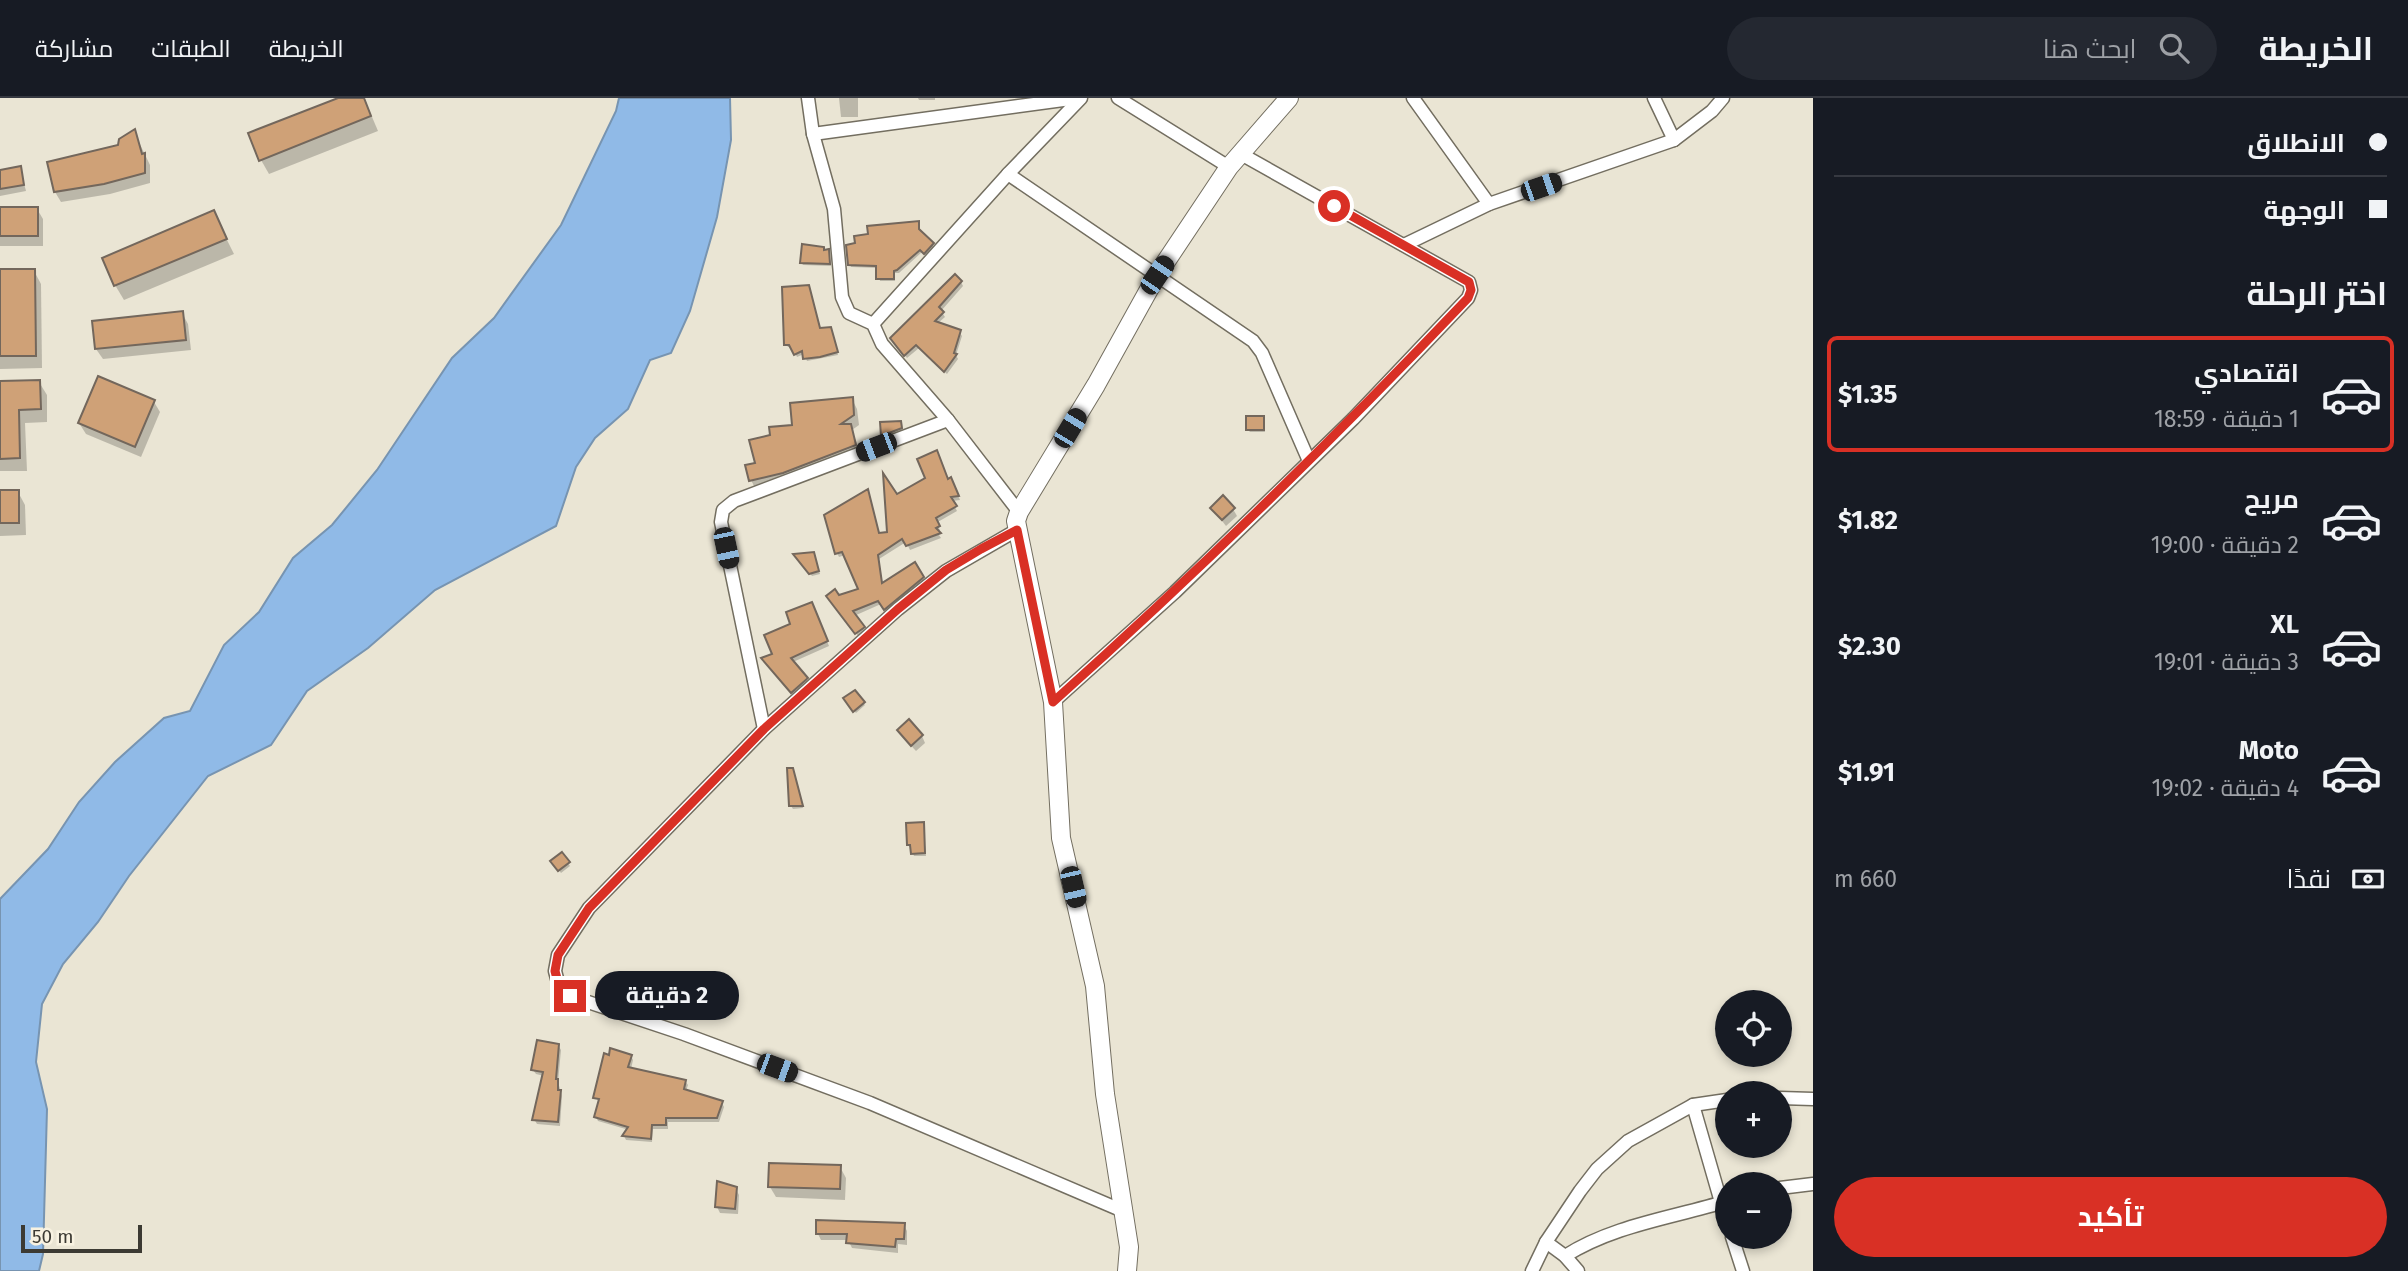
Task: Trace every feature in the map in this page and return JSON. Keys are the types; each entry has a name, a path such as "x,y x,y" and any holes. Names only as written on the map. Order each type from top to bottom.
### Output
{"street":[{"path":"808,98 813,134 834,209 842,297 849,313 873,324 882,344 948,420 1018,521 1053,702 1061,838 1095,986 1105,1094 1129,1247 1127,1271"},
{"path":"813,134 1080,98"},
{"path":"873,324 1080,98"},
{"path":"1053,702 1175,592 1353,419 1468,298 1471,290 1469,282 1404,245 1235,161 1118,98"},
{"path":"1123,1211 870,1103 684,1034 570,996 559,986 555,971 558,955 589,908 764,729 898,609 946,570 981,549 1018,521 1157,275 1235,161 1289,98"},
{"path":"1413,98 1489,204"},
{"path":"1654,98 1674,141"},
{"path":"1404,245 1489,204 1674,141 1712,111 1723,98"},
{"path":"1008,174 1253,341 1262,353 1309,461"},
{"path":"764,729 721,522 723,510 734,500 948,420"},
{"path":"1792,1098 1813,1099"},
{"path":"1532,1271 1546,1242 1598,1169 1628,1141 1693,1105 1715,1102"},
{"path":"1693,1105 1715,1174"},
{"path":"1792,1187 1813,1184"},
{"path":"1564,1256 1585,1243 1613,1232 1715,1204"},
{"path":"1546,1242 1578,1271"},
{"path":"1736,1249 1743,1271"}],"water":[{"path":"619,98 730,98 731,140 717,217 690,311 671,353 650,360 628,409 595,438 576,467 556,526 435,590 368,648 307,691 271,745 208,776 63,964 42,1004 36,1062 47,1109 43,1254 39,1271 0,1271 0,899 48,849 79,802 115,762 164,718 190,711 224,645 259,612 293,558 332,525 377,470 452,358 494,318 561,225 616,111"}],"building":[{"path":"338,98 364,98 371,116 259,161 248,133"},
{"path":"135,129 142,154 145,153 145,173 104,184 54,192 47,162 118,145 119,139"},
{"path":"21,166 24,185 0,189 0,170"},
{"path":"0,207 38,207 38,236 0,236"},
{"path":"214,210 227,239 114,286 102,258"},
{"path":"919,221 919,229 934,243 924,254 920,250 894,271 894,279 876,279 876,266 848,265 846,245 855,243 854,236 868,234 867,226"},
{"path":"802,244 829,249 830,264 800,263"},
{"path":"0,269 35,269 36,356 0,356"},
{"path":"955,274 962,281 939,307 944,312 935,321 961,330 954,353 957,354 944,372 916,345 904,356 890,338"},
{"path":"809,285 820,328 831,327 838,352 803,359 802,351 794,355 789,345 784,345 782,287"},
{"path":"183,311 186,340 95,349 92,321"},
{"path":"98,376 155,400 135,447 78,423"},
{"path":"40,380 41,409 19,410 20,458 0,459 0,381"},
{"path":"853,397 854,415 841,424 851,424 856,445 783,473 749,481 745,465 755,463 749,440 770,435 769,427 792,425 790,403"},
{"path":"1246,416 1264,416 1264,430 1246,430"},
{"path":"901,421 902,428 881,436 880,422"},
{"path":"937,450 948,479 951,477 959,496 951,497 957,506 936,518 940,526 936,528 941,533 906,546 902,539 878,555 882,583 915,562 924,577 884,610 878,601 853,611 865,627 855,634 826,596 835,589 839,595 858,589 842,552 835,554 824,515 868,489 879,533 887,532 883,473 897,494 925,478 917,459"},
{"path":"0,490 19,490 19,523 0,523"},
{"path":"1223,495 1235,508 1222,520 1210,508"},
{"path":"814,552 819,571 809,574 793,554"},
{"path":"812,602 828,641 791,658 808,678 791,693 761,658 772,654 764,635 790,624 786,612"},
{"path":"855,690 865,702 853,712 843,698"},
{"path":"909,719 923,735 911,746 897,730"},
{"path":"787,768 793,768 803,806 789,806"},
{"path":"924,822 925,853 911,854 910,845 907,845 906,823"},
{"path":"562,852 570,862 558,871 550,861"},
{"path":"537,1040 559,1044 556,1079 558,1090 561,1090 558,1122 532,1120 543,1072 531,1070"},
{"path":"610,1048 632,1055 628,1067 686,1080 684,1089 723,1101 717,1118 666,1118 666,1125 652,1125 651,1139 622,1136 628,1127 594,1117 599,1099 593,1098 604,1053 609,1055"},
{"path":"769,1163 841,1165 840,1189 768,1187"},
{"path":"717,1181 737,1187 735,1209 715,1207"},
{"path":"816,1220 905,1223 904,1239 896,1239 895,1247 846,1243 847,1234 816,1234"}],"route":[{"path":"570,996 559,986 555,971 558,955 589,908 764,729 898,609 946,570 1017,530 1053,702 1175,592 1353,419 1468,298 1471,290 1469,282 1334,206"}]}
